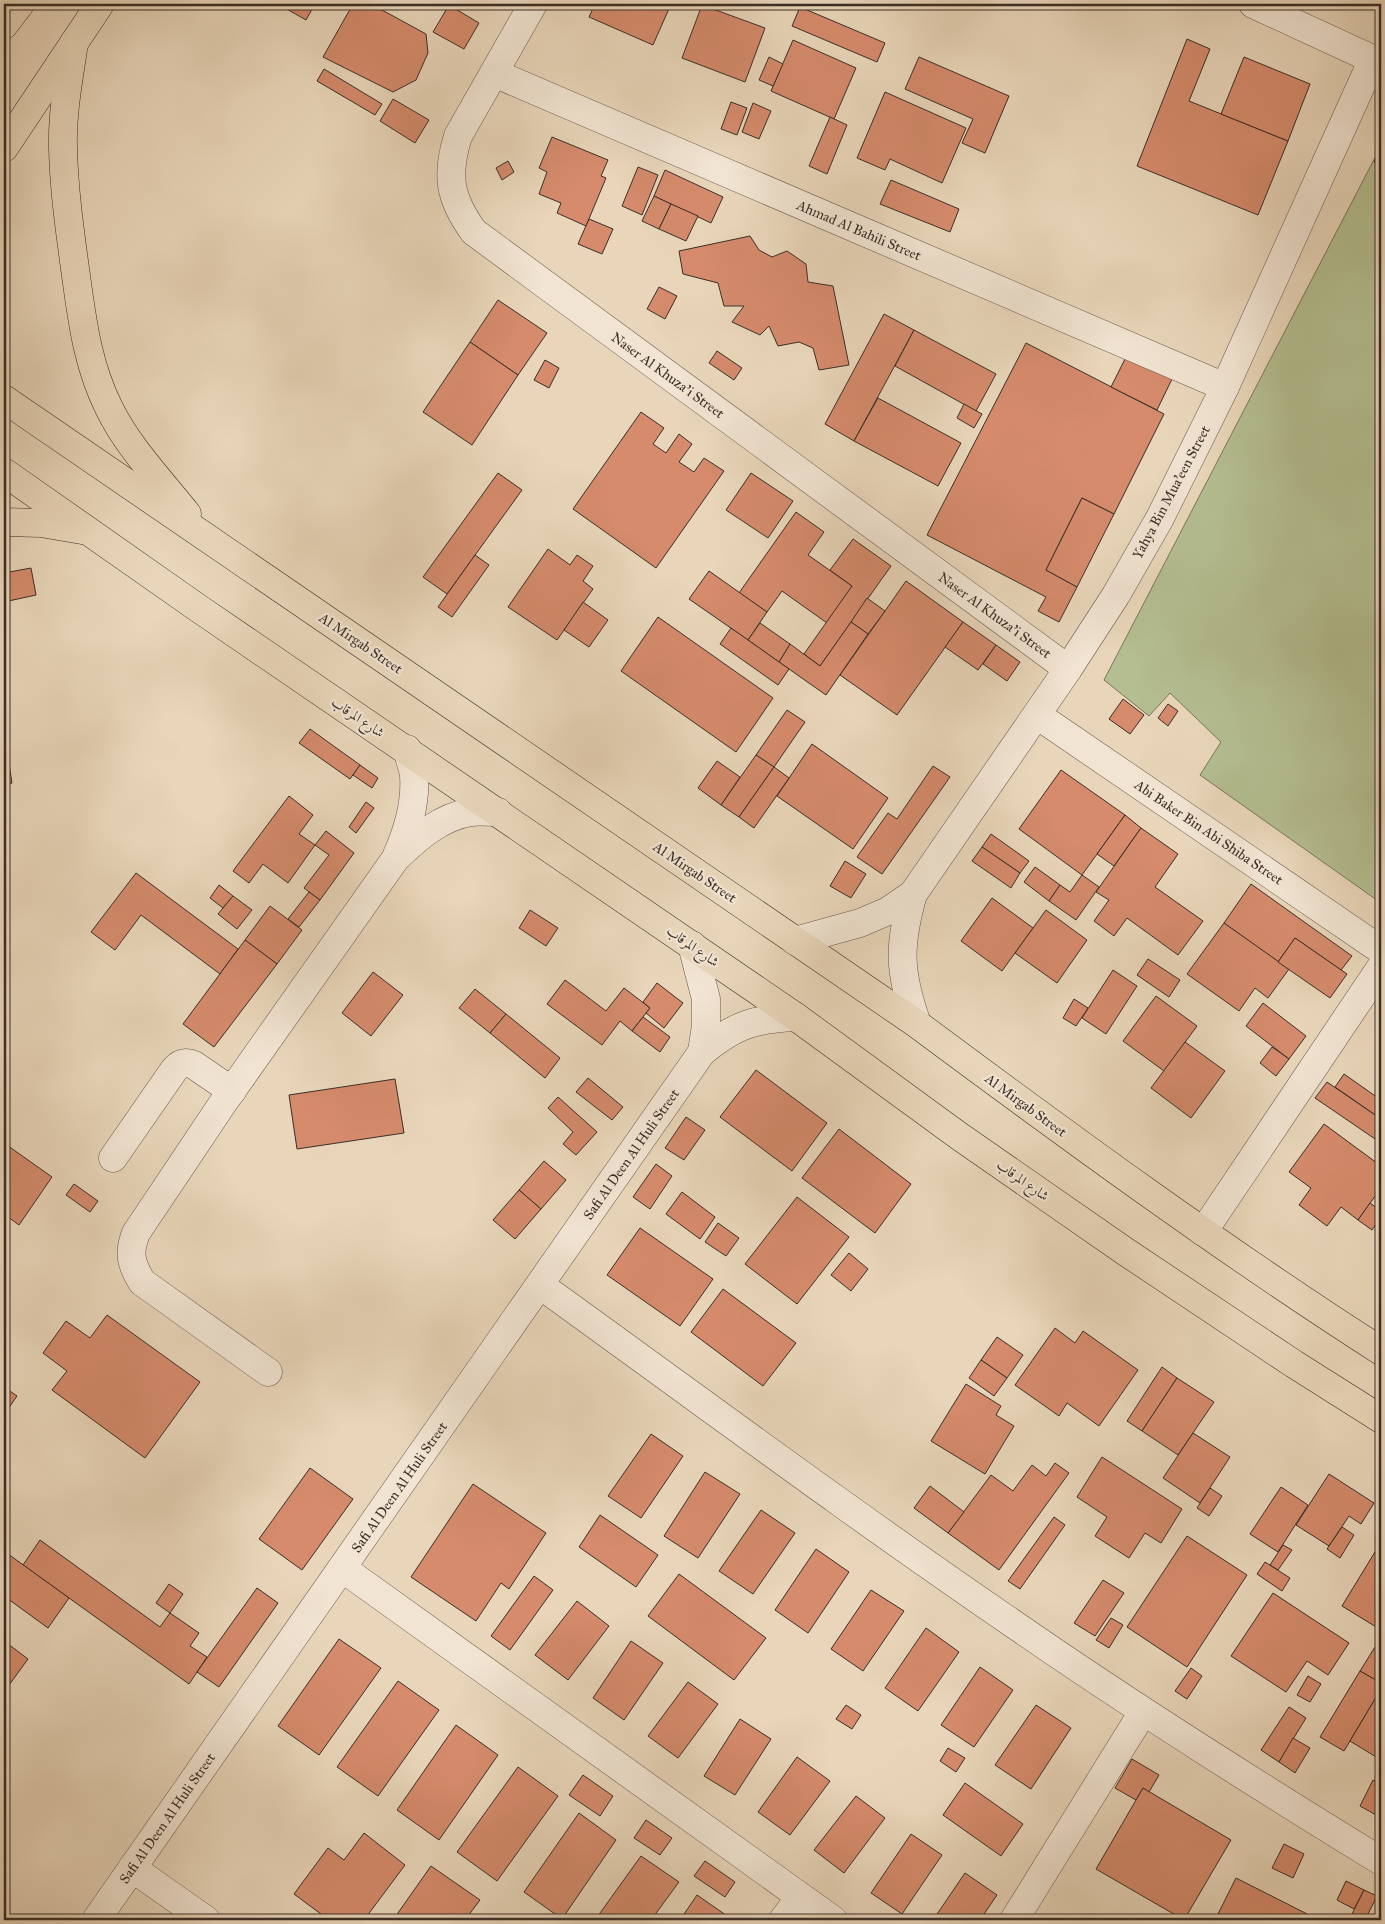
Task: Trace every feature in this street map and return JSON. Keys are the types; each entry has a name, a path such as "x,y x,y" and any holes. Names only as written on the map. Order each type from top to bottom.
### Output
{"main road":[{"path":"4,6 8,4"},
{"path":"4,25 20,4"},
{"path":"4,148 100,4"},
{"path":"74,42 64,112 62,148 73,252 85,338 94,374 109,409 129,441 204,535"},
{"name":"Al Mirgab Street","path":"4,398 917,1024 1203,1232 1381,1351"},
{"name":"شارع المرقاب","path":"4,472 198,608 407,749 796,1017 959,1136 1110,1241 1294,1364 1381,1419"},
{"path":"4,522 41,523 90,532"}],"street":[{"name":"Naser Al Khuza'i Street","path":"534,4 458,136 452,156 450,176 454,196 462,215 474,232 1068,669"},
{"path":"1253,4 1377,61"},
{"name":"Yahya Bin Mua'een Street","path":"917,1024 906,992 901,959 904,926 913,894 1068,669 1116,595 1160,518 1225,387 1377,61"},
{"name":"Ahmad Al Bahili Street","path":"494,73 1225,387"},
{"name":"Abi Baker Bin Abi Shiba Street","path":"1037,714 1381,950"},
{"path":"396,858 407,832 413,803 414,774 407,749"},
{"path":"268,1372 142,1282 131,1258 131,1245 136,1233 232,1091 396,858 417,837 443,822 470,812 498,812"},
{"name":"Yahya Bin Mua'een Street","path":"795,940 860,923 888,911 913,894"},
{"name":"Safi Al Deen Al Huli Street","path":"692,946 706,999 706,1026 702,1052"},
{"path":"1203,1232 1381,967"},
{"name":"Safi Al Deen Al Huli Street","path":"96,1920 702,1052 722,1036 744,1024 769,1018 796,1017"},
{"path":"113,1158 174,1070 183,1063 194,1065 232,1091"},
{"path":"540,1285 1014,1625 1143,1712 1266,1791 1381,1861"},
{"path":"342,1568 833,1920"},
{"path":"1014,1920 1143,1712"},
{"path":"132,1868 206,1920"},
{"path":"783,1920 800,1897"}],"green space":[{"path":"1381,146 1381,903 1200,775 1221,742 1170,693 1149,716 1104,680"}],"building":[{"path":"278,4 315,4 306,20"},
{"path":"353,4 371,4 426,34 428,53 416,80 393,92 323,57"},
{"path":"595,4 671,4 653,45 589,17"},
{"path":"449,5 479,23 464,49 433,32"},
{"path":"702,5 765,28 745,82 682,58"},
{"path":"800,7 885,43 877,62 792,26"},
{"path":"1187,39 1210,49 1189,101 1288,141 1258,215 1137,166"},
{"path":"793,40 856,68 834,119 771,91"},
{"path":"769,57 783,64 773,86 759,80"},
{"path":"919,57 1009,96 985,153 962,143 973,119 905,89"},
{"path":"1244,57 1310,84 1288,141 1221,114"},
{"path":"324,69 382,104 375,115 317,81"},
{"path":"885,92 966,128 942,183 890,159 885,170 857,158"},
{"path":"393,99 429,120 415,143 380,121"},
{"path":"731,102 747,108 737,135 721,129"},
{"path":"753,103 771,111 759,139 742,132"},
{"path":"830,117 847,125 827,174 809,166"},
{"path":"552,137 608,160 601,176 606,178 586,226 557,213 561,203 539,194 547,172 539,168"},
{"path":"1381,147 1381,166 1374,162"},
{"path":"508,161 514,172 502,180 496,168"},
{"path":"638,167 658,175 642,215 622,206"},
{"path":"665,170 723,197 711,223 654,196"},
{"path":"891,180 959,209 950,232 880,204"},
{"path":"654,196 671,204 659,229 642,221"},
{"path":"671,204 698,216 686,241 659,229"},
{"path":"589,219 613,229 602,254 578,244"},
{"path":"750,236 759,250 772,257 787,251 806,264 808,282 833,286 849,365 819,370 813,348 799,342 778,346 769,326 760,335 732,322 744,306 724,306 718,283 683,274 679,251"},
{"path":"659,287 677,296 665,319 647,309"},
{"path":"498,300 547,333 518,375 470,342"},
{"path":"884,314 914,330 854,441 825,424"},
{"path":"914,330 996,374 976,411 895,366"},
{"path":"470,342 518,375 472,445 423,412"},
{"path":"1026,343 1164,414 1114,514 1082,498 1046,570 1077,587 1059,622 1038,611 1046,597 927,535"},
{"path":"717,351 742,368 734,380 709,363"},
{"path":"1127,355 1172,379 1157,410 1111,387"},
{"path":"545,360 559,368 549,388 534,380"},
{"path":"878,398 961,443 938,486 854,441"},
{"path":"964,404 982,414 974,428 957,418"},
{"path":"641,412 664,428 653,444 666,453 679,434 692,444 679,462 694,472 704,458 724,471 656,568 573,509"},
{"path":"498,473 522,490 447,594 423,577"},
{"path":"751,473 793,501 768,538 726,510"},
{"path":"1082,498 1114,514 1077,587 1046,570"},
{"path":"796,512 824,532 808,555 852,586 827,623 782,591 767,612 739,593"},
{"path":"853,539 891,566 820,666 804,654 852,586 830,570"},
{"path":"548,549 570,565 577,555 593,566 583,581 593,589 557,640 508,607"},
{"path":"475,555 489,565 452,617 438,607"},
{"path":"31,568 36,595 4,602 4,573"},
{"path":"709,571 767,612 748,640 689,599"},
{"path":"906,581 963,622 897,715 840,675"},
{"path":"867,598 885,611 868,634 851,622"},
{"path":"583,602 608,620 589,647 564,630"},
{"path":"658,617 773,698 736,752 621,671"},
{"path":"851,622 868,634 826,695 779,662 790,644 820,666"},
{"path":"963,622 996,645 978,670 945,647"},
{"path":"760,623 790,644 779,662 748,640"},
{"path":"731,628 789,669 778,685 720,644"},
{"path":"996,645 1020,662 1007,681 983,664"},
{"path":"1123,699 1144,715 1130,734 1109,719"},
{"path":"1168,704 1178,711 1168,726 1158,718"},
{"path":"787,710 805,722 774,767 756,755"},
{"path":"310,729 360,765 350,779 299,743"},
{"path":"4,733 12,783 4,785"},
{"path":"812,744 888,798 853,849 777,796"},
{"path":"756,755 774,767 739,817 721,805"},
{"path":"717,761 740,777 721,805 698,788"},
{"path":"360,765 378,778 372,788 353,775"},
{"path":"933,766 950,777 882,874 857,857 888,813 897,819"},
{"path":"774,767 789,778 754,828 739,817"},
{"path":"1061,770 1125,815 1082,875 1019,829"},
{"path":"289,796 313,815 299,834 315,845 288,883 263,864 249,883 233,871"},
{"path":"366,802 374,808 356,833 349,827"},
{"path":"1125,815 1141,828 1114,866 1097,854"},
{"path":"1141,828 1178,854 1155,887 1203,921 1178,955 1127,918 1114,936 1094,921 1109,900 1096,892"},
{"path":"326,831 354,853 320,900 304,888 329,855 315,845"},
{"path":"991,834 1029,861 1020,873 982,847"},
{"path":"982,847 1020,873 1011,888 972,861"},
{"path":"845,861 866,874 851,898 830,886"},
{"path":"1035,867 1060,885 1049,901 1024,882"},
{"path":"136,873 238,949 220,974 141,915 115,950 91,932"},
{"path":"1082,875 1099,887 1076,920 1049,901 1060,885 1070,892"},
{"path":"1251,884 1352,956 1341,970 1295,938 1278,962 1224,923"},
{"path":"219,885 233,896 223,908 210,898"},
{"path":"309,892 320,900 299,927 288,919"},
{"path":"233,896 252,910 237,929 218,914"},
{"path":"992,898 1033,928 1002,971 961,941"},
{"path":"270,906 302,930 277,964 245,940"},
{"path":"530,910 558,928 546,946 519,928"},
{"path":"1046,910 1087,940 1057,983 1015,953"},
{"path":"1224,923 1289,969 1268,998 1255,988 1239,1011 1187,974"},
{"path":"1295,938 1347,974 1330,998 1278,962"},
{"path":"245,940 277,964 214,1047 183,1024"},
{"path":"1148,959 1180,980 1169,997 1137,975"},
{"path":"1113,970 1137,986 1106,1034 1082,1018"},
{"path":"373,972 403,995 371,1036 342,1013"},
{"path":"565,980 606,1011 624,988 650,1008 632,1031 620,1021 602,1045 547,1004"},
{"path":"657,983 683,1003 664,1028 646,1013 650,1008 643,1002"},
{"path":"475,989 506,1014 490,1033 459,1008"},
{"path":"1156,996 1197,1026 1164,1071 1123,1041"},
{"path":"1074,999 1088,1008 1076,1026 1063,1018"},
{"path":"1263,1003 1306,1036 1289,1059 1246,1026"},
{"path":"506,1014 560,1058 545,1078 490,1033"},
{"path":"643,1017 670,1037 660,1052 632,1031"},
{"path":"1185,1042 1225,1071 1191,1118 1151,1088"},
{"path":"1272,1047 1289,1059 1276,1076 1260,1063"},
{"path":"756,1070 827,1123 792,1171 720,1117"},
{"path":"1344,1074 1381,1100 1381,1119 1335,1087"},
{"path":"588,1078 623,1107 612,1120 576,1092"},
{"path":"395,1079 404,1133 297,1149 289,1095"},
{"path":"1327,1082 1381,1119 1381,1143 1315,1098"},
{"path":"558,1097 597,1132 576,1155 563,1144 573,1132 548,1108"},
{"path":"686,1117 705,1130 684,1160 665,1148"},
{"path":"1324,1124 1381,1166 1381,1188 1358,1220 1341,1207 1327,1226 1299,1205 1311,1188 1289,1172"},
{"path":"839,1129 911,1184 875,1233 802,1178"},
{"path":"4,1143 52,1177 19,1225 4,1214"},
{"path":"544,1161 566,1180 541,1209 519,1190"},
{"path":"656,1164 672,1176 650,1209 633,1197"},
{"path":"74,1184 98,1201 90,1212 66,1195"},
{"path":"519,1190 541,1209 515,1239 493,1220"},
{"path":"682,1192 715,1217 700,1239 666,1214"},
{"path":"797,1197 849,1237 797,1304 745,1264"},
{"path":"1370,1203 1381,1211 1381,1217 1372,1230 1358,1220"},
{"path":"718,1223 739,1238 726,1256 705,1242"},
{"path":"640,1228 713,1279 680,1326 607,1275"},
{"path":"849,1253 868,1269 851,1291 831,1275"},
{"path":"723,1289 796,1343 763,1386 691,1332"},
{"path":"107,1315 200,1382 145,1458 52,1390 67,1371 43,1353 66,1321 90,1338"},
{"path":"1055,1328 1075,1343 1083,1331 1138,1370 1099,1426 1067,1403 1059,1416 1015,1385"},
{"path":"997,1337 1023,1355 1007,1378 981,1360"},
{"path":"981,1360 1007,1378 994,1396 969,1378"},
{"path":"1162,1367 1177,1378 1142,1431 1127,1421"},
{"path":"1177,1378 1214,1402 1178,1455 1142,1431"},
{"path":"966,1384 1001,1406 996,1415 1014,1426 985,1474 931,1441"},
{"path":"4,1387 17,1396 4,1415"},
{"path":"1193,1433 1230,1457 1200,1503 1163,1478"},
{"path":"651,1434 683,1456 641,1518 608,1496"},
{"path":"1102,1457 1182,1509 1161,1543 1145,1533 1129,1558 1095,1536 1107,1517 1077,1497"},
{"path":"1055,1463 1069,1473 999,1570 948,1533 991,1475 1013,1491 1032,1465 1046,1476"},
{"path":"310,1468 353,1499 302,1570 259,1539"},
{"path":"705,1472 740,1494 698,1558 664,1536"},
{"path":"1329,1474 1374,1503 1361,1524 1349,1516 1329,1546 1296,1525"},
{"path":"473,1484 546,1533 509,1589 501,1583 476,1621 411,1577"},
{"path":"930,1486 964,1512 948,1533 914,1508"},
{"path":"1281,1487 1308,1505 1278,1552 1250,1534"},
{"path":"1210,1488 1222,1496 1209,1516 1197,1508"},
{"path":"761,1510 795,1533 753,1594 719,1571"},
{"path":"600,1515 658,1555 636,1587 579,1547"},
{"path":"1054,1517 1065,1525 1020,1589 1008,1581"},
{"path":"1342,1527 1354,1535 1340,1558 1327,1549"},
{"path":"1187,1536 1247,1575 1187,1667 1127,1627"},
{"path":"40,1540 160,1627 170,1613 199,1633 190,1646 207,1657 189,1684 23,1565"},
{"path":"1283,1545 1292,1550 1278,1570 1270,1565"},
{"path":"1378,1547 1381,1549 1381,1630 1342,1606"},
{"path":"816,1549 849,1572 808,1633 775,1610"},
{"path":"4,1551 69,1598 48,1628 4,1596"},
{"path":"1265,1562 1290,1578 1282,1591 1257,1574"},
{"path":"679,1574 766,1638 734,1680 648,1616"},
{"path":"534,1576 553,1590 510,1650 491,1636"},
{"path":"1103,1580 1124,1593 1095,1636 1074,1623"},
{"path":"169,1584 183,1594 170,1613 156,1603"},
{"path":"257,1588 278,1603 219,1687 197,1672"},
{"path":"871,1590 904,1611 863,1671 831,1649"},
{"path":"1273,1593 1349,1643 1328,1675 1307,1661 1286,1692 1231,1656"},
{"path":"577,1601 609,1626 568,1680 535,1655"},
{"path":"1111,1618 1123,1625 1109,1648 1096,1640"},
{"path":"926,1628 959,1652 918,1711 885,1688"},
{"path":"339,1639 381,1668 319,1755 278,1726"},
{"path":"4,1641 28,1659 4,1692"},
{"path":"631,1641 663,1663 624,1720 593,1698"},
{"path":"1375,1647 1381,1651 1381,1677 1379,1682 1360,1671"},
{"path":"980,1667 1013,1690 974,1747 941,1725"},
{"path":"1191,1668 1202,1676 1187,1699 1175,1691"},
{"path":"1360,1671 1381,1683 1381,1689 1344,1751 1320,1737"},
{"path":"1308,1676 1321,1684 1310,1702 1297,1695"},
{"path":"398,1681 439,1710 378,1796 337,1767"},
{"path":"688,1682 718,1704 678,1758 648,1736"},
{"path":"1381,1689 1381,1760 1350,1741"},
{"path":"846,1705 861,1715 852,1729 836,1719"},
{"path":"1036,1705 1071,1728 1031,1789 995,1765"},
{"path":"1289,1707 1306,1718 1279,1762 1261,1750"},
{"path":"740,1719 771,1739 735,1795 704,1776"},
{"path":"456,1725 498,1755 439,1840 397,1810"},
{"path":"1293,1738 1310,1748 1295,1773 1279,1762"},
{"path":"948,1748 965,1758 956,1772 940,1761"},
{"path":"797,1757 830,1781 790,1835 758,1812"},
{"path":"1132,1759 1159,1775 1149,1792 1143,1788 1136,1800 1115,1788"},
{"path":"518,1767 558,1796 497,1881 457,1852"},
{"path":"583,1775 613,1796 600,1816 569,1795"},
{"path":"1373,1780 1381,1784 1381,1809 1378,1816 1360,1806"},
{"path":"965,1783 1023,1824 1001,1856 943,1815"},
{"path":"1143,1788 1231,1840 1184,1920 1096,1869"},
{"path":"856,1796 885,1818 844,1873 814,1850"},
{"path":"1381,1809 1381,1823 1375,1820"},
{"path":"579,1813 616,1840 562,1919 524,1892"},
{"path":"646,1820 672,1838 660,1855 634,1838"},
{"path":"364,1833 405,1865 364,1920 329,1920 294,1894 328,1848 344,1860"},
{"path":"911,1834 942,1855 902,1914 871,1893"},
{"path":"1284,1844 1304,1854 1293,1878 1272,1868"},
{"path":"641,1856 679,1882 651,1920 595,1920"},
{"path":"705,1861 735,1882 725,1897 694,1876"},
{"path":"431,1866 480,1900 465,1920 393,1920"},
{"path":"965,1873 997,1895 980,1920 933,1920"},
{"path":"1236,1878 1319,1920 1215,1920"},
{"path":"1346,1881 1364,1890 1354,1909 1337,1900"},
{"path":"1364,1890 1377,1896 1365,1920 1349,1920"},
{"path":"697,1895 733,1920 680,1920"}]}
